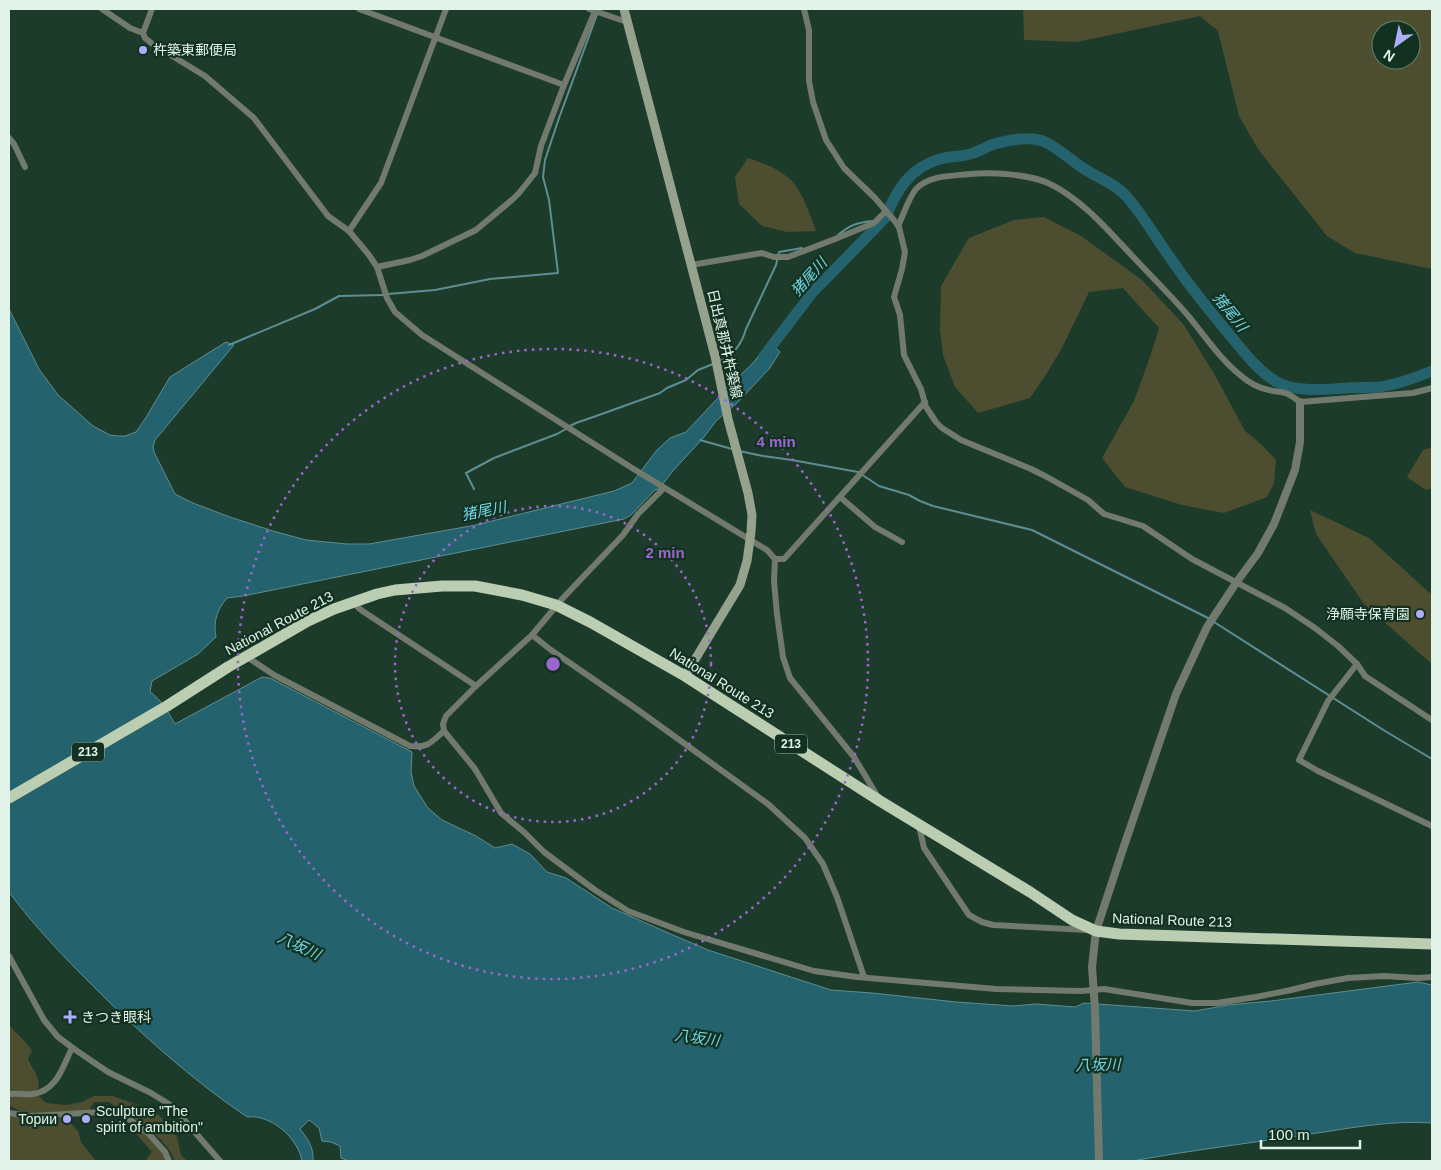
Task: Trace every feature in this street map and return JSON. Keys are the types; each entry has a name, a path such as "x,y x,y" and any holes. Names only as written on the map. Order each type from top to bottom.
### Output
{"highway":[{"name":"National Route 213","path":"9,798 167,706 228,667 308,621 334,609 395,590 442,586 475,586 522,595 556,606 590,622 686,676 880,801 1030,892 1072,920 1096,931 1118,934 1432,944"}],"main road":[{"name":"日出真那井杵築線","path":"624,9 715,356 728,419 752,515 747,562 740,585 686,676"}],"street":[{"path":"102,9 130,28 143,33 145,38 151,43 205,76 254,118 328,216 349,231 369,255 377,267 384,291 395,312 422,335 664,488 767,550 775,559 774,581 777,614 784,657 790,678 854,757 880,801"},
{"path":"143,33 152,9"},
{"path":"359,9 564,85"},
{"path":"349,231 381,183 446,9"},
{"path":"804,9 809,30 809,81 813,102 826,140 844,168 875,198 898,226 906,252 894,297 900,315 904,356 921,389 926,407 936,422 951,434 971,445 1047,477 1088,500 1104,514 1143,526 1192,559 1285,608 1330,640 1357,664 1365,676 1432,720"},
{"path":"377,267 422,256 462,237 481,226 513,199 535,173 541,146 564,85 596,11 628,22"},
{"path":"9,138 25,167"},
{"path":"898,226 916,190 921,184 931,180 987,172 1047,182 1086,209 1184,311 1240,375 1256,386 1270,391 1287,393 1300,402 1413,393 1432,388"},
{"path":"691,265 762,254 774,257 788,256 836,240 874,224 886,211"},
{"path":"775,559 784,559 925,402"},
{"path":"1099,1161 1092,967 1096,931 1122,849 1176,694 1207,627 1236,582 1258,553 1274,524 1295,470 1300,442 1300,402"},
{"path":"664,488 638,514 624,535 556,606 532,635 476,686 446,716 443,724 444,731 475,769 500,813 525,833 544,852 595,890 628,911 684,932 814,971 864,977 996,989 1081,991 1104,989 1192,1003 1217,1003 1256,998 1348,978 1384,976 1432,977"},
{"path":"840,497 875,527 902,542"},
{"path":"352,602 361,610 476,686"},
{"path":"532,635 760,798 805,838 823,864 837,897 864,977"},
{"path":"247,657 274,675 410,746 421,747 427,745 444,731"},
{"path":"1357,664 1330,698 1299,760 1432,826"},
{"path":"919,824 924,848 969,915 993,925 1096,931"},
{"path":"9,956 44,1020 58,1037 108,1072 151,1093 172,1106 220,1161"},
{"path":"9,1094 38,1093 50,1086 60,1074 72,1048"},
{"path":"9,1113 31,1116 118,1111 148,1133 165,1152 169,1161"}],"green space":[{"path":"1023,9 1432,9 1432,269 1355,253 1327,236 1258,149 1239,116 1218,31 1200,16 1077,42 1024,40"},
{"path":"748,158 775,169 794,183 805,203 816,231 787,232 762,226 739,204 735,177"},
{"path":"1044,217 1081,236 1142,280 1184,325 1216,377 1245,431 1276,460 1274,483 1267,497 1224,513 1182,505 1125,487 1102,458 1134,401 1159,328 1123,288 1089,292 1062,348 1030,398 978,413 955,387 943,355 940,329 941,286 969,238 1014,220"},
{"path":"1432,447 1432,488 1426,490 1407,477 1423,450"},
{"path":"1310,510 1369,538 1432,595 1432,664 1364,604 1316,534"},
{"path":"9,1024 32,1051 28,1059 38,1079 39,1087 37,1091 9,1092"},
{"path":"9,1095 38,1095 46,1103 66,1105 82,1102 94,1096 113,1096 151,1110 160,1116 177,1137 181,1155 187,1161 175,1161 164,1143 153,1132 109,1102 94,1102 89,1110 32,1113 21,1112 9,1105"},
{"path":"9,1116 66,1118 78,1131 81,1142 96,1161 9,1161"},
{"path":"132,1125 153,1142 168,1161 145,1161 152,1152 131,1128"}],"water":[{"name":"八坂川","path":"9,309 39,369 58,395 93,426 110,435 125,436 136,432 170,377 226,342 234,345 155,440 154,452 175,494 230,517 273,531 306,540 347,544 369,544 476,525 614,491 632,483 657,450 670,438 686,432 753,363 770,342 780,352 769,369 736,404 716,421 659,489 655,490 631,515 624,519 227,598 217,616 215,626 216,637 198,654 152,681 150,692 161,702 175,724 262,677 270,678 412,752 411,772 414,786 428,808 442,820 476,836 495,848 512,844 530,854 547,872 566,878 612,908 673,935 708,950 831,990 1013,1006 1036,1004 1075,1007 1084,1003 1195,1011 1228,1005 1418,982 1432,985 1432,1123 1371,1125 1133,1161 349,1161 341,1158 340,1146 322,1141 319,1128 309,1120 300,1129 310,1144 313,1152 313,1161 302,1161 295,1144 282,1129 265,1119 247,1117 186,1072 148,1039 60,952 28,917 9,892"}],"waterway":[{"path":"388,294 435,290 490,279 558,273 549,200 543,177 545,160 599,9"},
{"name":"猪尾川","path":"764,356 812,293 886,217 900,189 913,174 940,159 970,154 1005,141 1028,139 1043,141 1122,192 1138,211 1183,276 1213,315 1251,360 1270,378 1294,388 1355,388 1399,383 1432,371"},
{"path":"838,235 854,225 872,221"},
{"path":"720,361 733,352 742,339 776,265 779,252 802,248"},
{"path":"229,345 315,309 339,296 383,295"},
{"path":"570,426 660,393 686,380 698,370 713,364"},
{"path":"474,489 466,473 494,458 566,429"},
{"path":"700,440 732,449"},
{"path":"739,451 858,472 879,486 909,495 933,506 1032,530 1210,619"},
{"path":"1214,622 1432,759"}],"place":[{"name":"杵築東郵便局","path":"143,50"},
{"name":"浄願寺保育園","path":"1420,614"},
{"name":"きつき眼科","path":"70,1017"},
{"name":"Тории","path":"67,1119"},
{"name":"Sculpture \"The spirit of ambition\"","path":"86,1119"}]}
